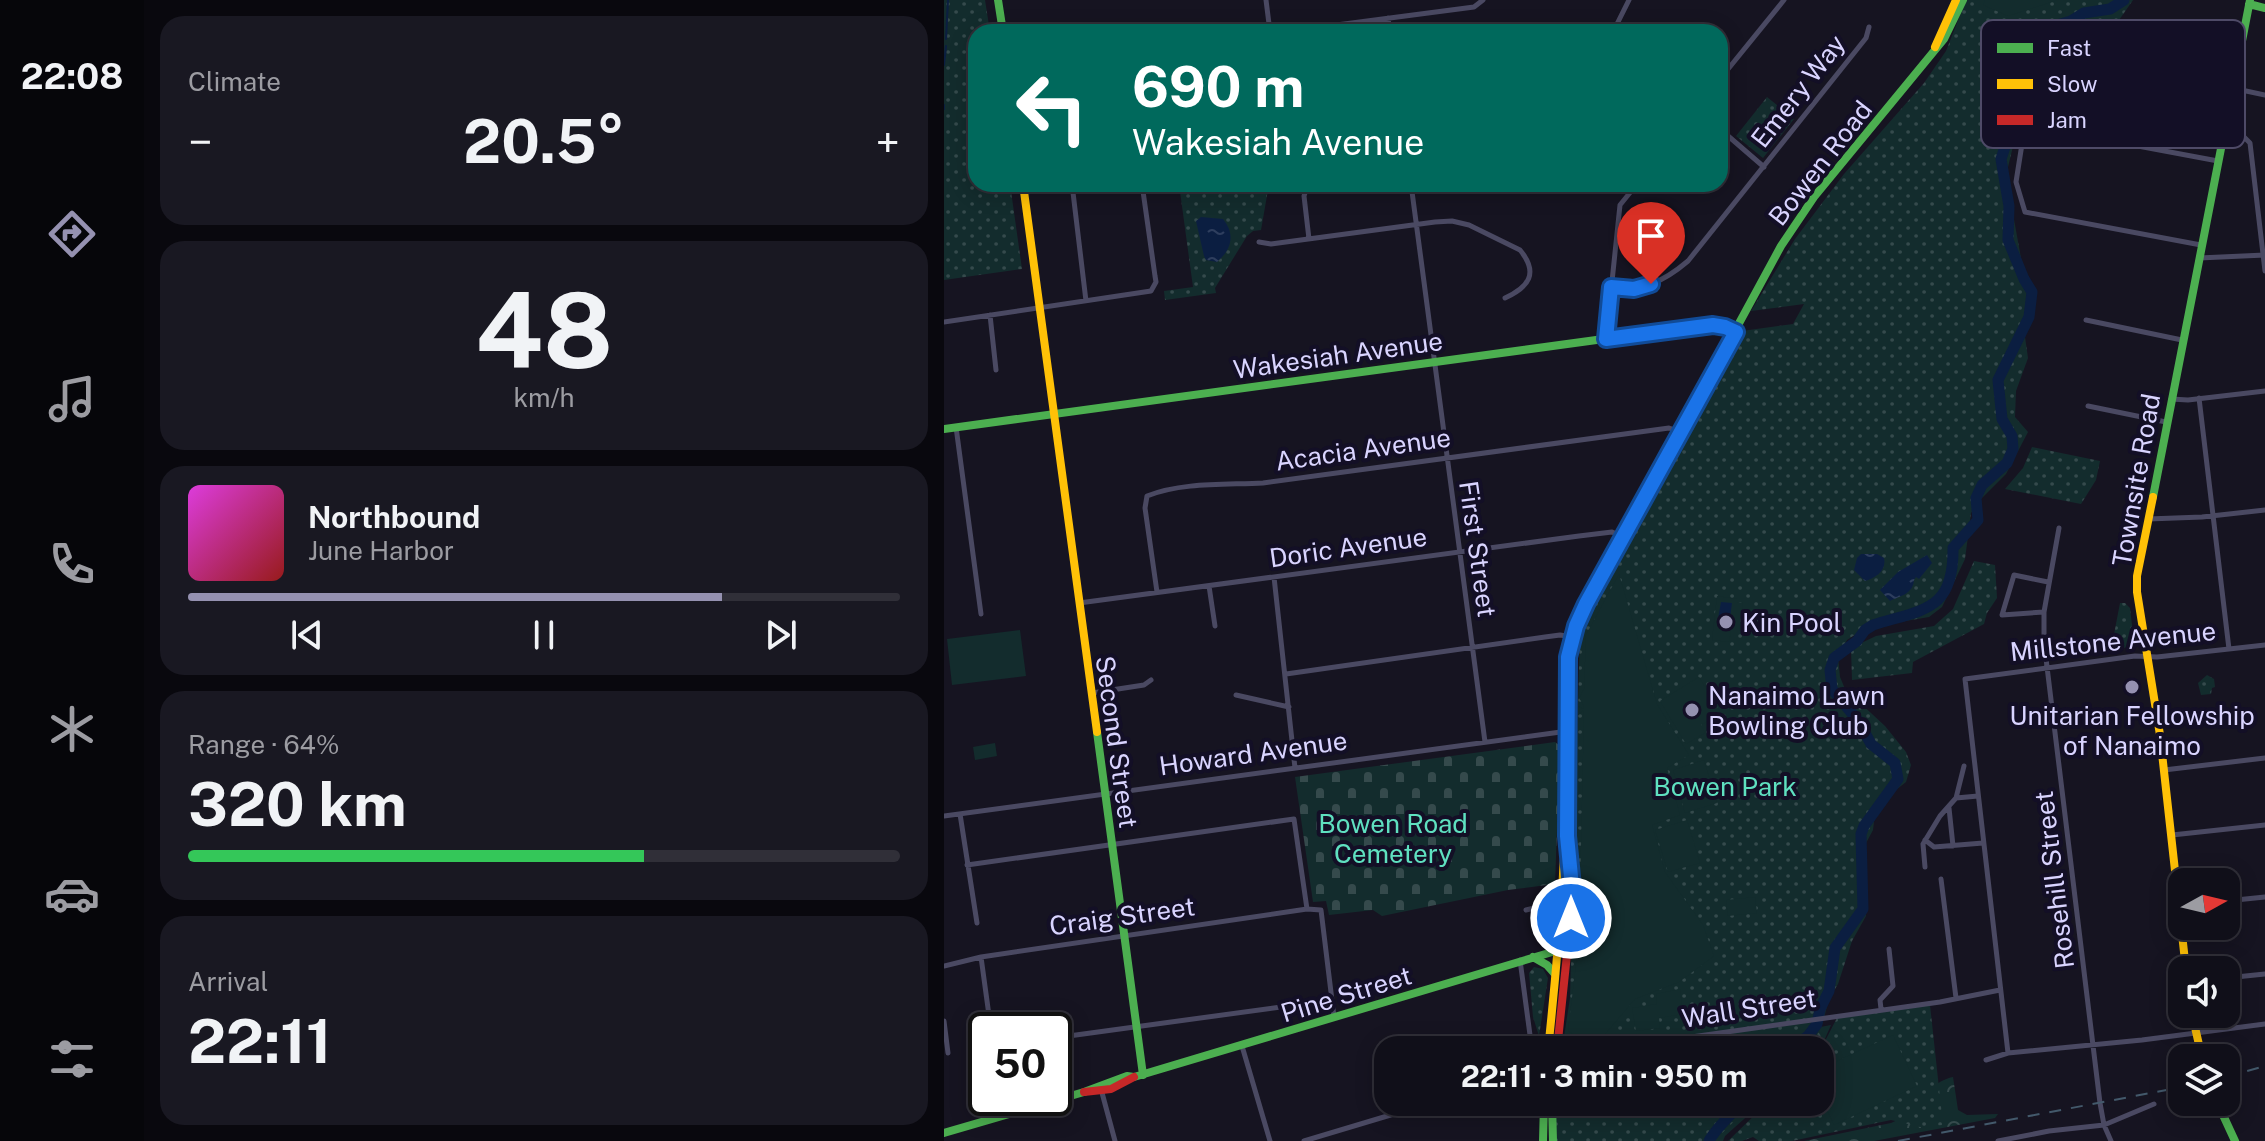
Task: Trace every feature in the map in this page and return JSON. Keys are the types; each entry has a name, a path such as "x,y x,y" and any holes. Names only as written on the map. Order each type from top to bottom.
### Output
{"street":[{"path":"998,0 1002,24"},
{"path":"1266,0 1269,24"},
{"path":"1343,24 1474,7 1483,0"},
{"path":"1617,24 1629,0"},
{"path":"1728,69 1784,0"},
{"name":"Bowen Road","path":"1933,53 1956,0"},
{"name":"Bowen Road","path":"1559,1035 1573,897 1567,836 1568,657 1573,637 1586,604 1781,246 1814,197 1944,39 1963,0"},
{"path":"2250,2 2265,8"},
{"name":"Townsite Road","path":"2245,27 2250,2"},
{"path":"1388,18 1389,24"},
{"name":"Emery Way","path":"1611,287 1645,287 1677,270 1697,252 1866,38 1869,27"},
{"path":"2245,91 2265,95"},
{"path":"1728,136 1764,167"},
{"path":"2245,138 2250,143 2265,271"},
{"path":"2021,148 2016,182 2025,212 2201,245"},
{"path":"2148,148 2218,161"},
{"name":"Townsite Road","path":"2176,868 2151,667 2143,645 2137,589 2147,519 2221,148"},
{"name":"Second Street","path":"1024,192 1136,1027 1138,1076"},
{"path":"1073,192 1086,301"},
{"path":"944,322 1147,292 1154,288 1143,192"},
{"path":"1306,192 1304,205 1309,239"},
{"name":"First Street","path":"1412,192 1485,742"},
{"path":"1606,339 1620,205 1631,192"},
{"path":"1259,242 1271,244 1460,222 1520,250 1529,264 1528,281 1523,288 1505,298"},
{"path":"2198,258 2264,255"},
{"path":"990,315 996,370"},
{"path":"2086,320 2182,340"},
{"name":"Wakesiah Avenue","path":"944,429 1713,325 1736,332"},
{"path":"2170,399 2265,391"},
{"path":"2199,398 2229,649"},
{"path":"2088,406 2166,422"},
{"path":"956,427 981,614"},
{"name":"Acacia Avenue","path":"1157,592 1145,508 1147,496 1157,492 1263,483 1669,428 1681,432"},
{"path":"2147,519 2265,510"},
{"name":"Rosehill Street","path":"2059,528 2044,612 2047,667 2104,1125 2111,1141"},
{"name":"Doric Avenue","path":"1078,604 1609,532 1623,537"},
{"path":"2044,612 2002,615 2014,575 2048,582"},
{"path":"1274,577 1295,768"},
{"path":"1209,586 1215,626"},
{"path":"1286,674 1560,635 1573,637"},
{"name":"Millstone Avenue","path":"1978,796 1965,679 2135,656 2265,645"},
{"path":"1091,693 1144,685 1151,680"},
{"path":"1236,695 1289,707"},
{"name":"Howard Avenue","path":"944,816 1568,731"},
{"path":"2163,770 2265,758"},
{"path":"1925,867 1923,844 1956,798 1964,766"},
{"path":"1956,798 1978,796 2008,1053"},
{"path":"1949,806 1953,846"},
{"path":"960,814 977,923"},
{"path":"967,865 1294,819 1307,909 1321,910 1334,1018"},
{"path":"2171,835 2265,825"},
{"name":"Bowen Road","path":"1549,1036 1567,836"},
{"path":"1925,840 1934,847 1983,843"},
{"path":"1941,879 1956,998"},
{"path":"2240,900 2265,897"},
{"path":"1526,910 1563,901"},
{"name":"Craig Street","path":"944,966 981,957 1307,909"},
{"name":"Pine Street","path":"1072,1095 1129,1083 1138,1076 1569,947"},
{"path":"1881,1009 1880,1000 1893,986 1889,949"},
{"path":"981,957 989,1012"},
{"path":"1533,957 1555,974"},
{"path":"1520,960 1530,1035"},
{"path":"2240,977 2265,974"},
{"name":"Wall Street","path":"1696,1036 2000,990"},
{"path":"1072,1036 1332,1000"},
{"path":"944,1021 948,1053"},
{"path":"1986,1060 2008,1053 2265,1024"},
{"path":"2195,1028 2198,1044"},
{"path":"1242,1046 1270,1141"},
{"path":"1101,1088 1115,1141"},
{"path":"2000,1141 2049,1131 2104,1125 2154,1104"},
{"name":"Pine Street","path":"944,1133 1000,1116"},
{"path":"1304,1141 1387,1116"},
{"path":"1543,1141 1544,1116"},
{"path":"1552,1116 1553,1141"},
{"path":"2223,1116 2235,1141"}],"green space":[{"path":"944,0 985,0 989,24 968,24 968,192 1011,192 1022,269 944,280"},
{"name":"Bowen Park","path":"1966,0 2133,0 2119,20 1981,20 1981,148 2013,148 2008,167 2009,192 2031,313 2025,337 2028,358 2016,391 2015,417 2028,432 2006,474 1971,513 1965,559 1942,607 1929,617 1876,626 1853,636 1847,640 1838,657 1845,689 1885,726 1906,752 1911,765 1906,782 1883,800 1875,813 1873,830 1865,845 1866,916 1852,941 1816,1036 1564,1036 1570,998 1580,630 1742,331 1793,324 1804,304 1751,311 1795,239 1844,174 1924,83 1946,51"},
{"path":"1985,0 2058,0 2008,16 1983,5"},
{"path":"1767,97 1794,119 1763,158 1736,136"},
{"path":"1180,192 1268,192 1261,230 1247,236 1215,288 1216,293 1165,300 1164,291 1193,287"},
{"path":"2032,447 2100,461 2096,480 2081,504 2005,489 2023,468"},
{"path":"1974,561 1995,565 1997,598 1984,624 1913,662 1912,673 1852,680 1851,648 1876,636 1934,626 1953,609"},
{"path":"1619,574 1657,704 1689,755 1667,768 1680,815 1652,825 1665,872 1703,925 1714,956 1679,982 1635,999 1604,1036 1577,1036 1568,1031 1579,939 1584,710 1578,715 1578,706 1583,709 1584,706 1579,698 1584,689 1586,635"},
{"name":"Kin Pool","path":"1717,596 1743,603 1739,631 1731,631 1729,642 1712,640"},
{"path":"2120,603 2130,608 2134,642 2129,647 2111,650"},
{"path":"1020,630 1026,676 952,685 947,639"},
{"path":"2207,675 2214,679 2215,687 2211,694 2201,695 2198,683"},
{"name":"Nanaimo Lawn Bowling Club","path":"1699,677 1721,713 1701,725 1705,733 1686,744 1660,701"},
{"name":"Bowen Road Cemetery","path":"1555,742 1560,746 1555,884 1508,890 1382,916 1373,910 1329,915 1326,901 1313,902 1295,777"},
{"path":"995,743 997,756 975,760 973,747"},
{"path":"1704,760 1717,803 1685,813 1673,770"},
{"path":"1687,820 1700,863 1668,872 1655,830"},
{"path":"1755,897 1757,913 1728,916 1726,900"},
{"path":"1534,967 1543,969 1548,978 1539,1036 1533,1017 1529,973"},
{"path":"1680,989 1683,1014 1659,1018 1660,1028 1636,1031 1632,1008 1657,1004 1656,994"},
{"path":"1930,1005 1943,1125 1920,1127 1891,1120 1792,1141 1759,1141 1753,1137 1728,1141 1754,1116 1834,1116 1834,1036 1828,1036 1838,1016"},
{"path":"1831,1025 1826,1036 1773,1036"},
{"path":"1893,1035 1917,1086 1834,1125 1830,1116 1834,1116 1834,1062"},
{"path":"1953,1077 1958,1110 1967,1115 1998,1114 1995,1118 1874,1141 1804,1141 1891,1123 1915,1112 1930,1090"},
{"path":"1553,1116 1740,1116 1714,1141 1551,1141"},
{"path":"1718,1116 1747,1116 1723,1141 1697,1141"}],"water":[{"path":"1201,217 1223,219 1230,231 1226,252 1217,262 1206,260 1204,256 1196,221"},
{"path":"1861,554 1877,554 1884,558 1882,570 1865,581 1854,570"},
{"path":"1927,555 1932,563 1919,579 1916,577 1909,591 1890,601 1880,590 1898,572"},
{"path":"1721,602 1732,603 1729,626 1717,624"}],"waterway":[{"path":"946,39 948,0"},
{"path":"2073,20 2084,13 2110,9 2124,0"},
{"path":"944,65 946,46"},
{"path":"1808,1036 1817,1024 1829,991 1835,948 1863,909 1861,834 1898,779 1895,763 1871,744 1859,722 1832,689 1830,670 1834,658 1873,625 1921,610 1942,596 1952,569 1953,548 1978,520 1976,498 1982,485 2007,463 2013,449 2012,436 2002,419 1998,380 2029,317 2032,292 2008,240 2009,206 2001,159 2005,148"},
{"path":"1709,1141 1730,1116"}],"railway":[{"path":"2240,1073 2265,1066"},
{"path":"1898,1141 2168,1090"}],"traffic: fast":[{"path":"998,0 1002,24"},
{"path":"1568,741 1568,657 1580,616 1781,246 1814,197 1944,39 1963,0"},
{"path":"2245,26 2250,0"},
{"path":"2249,4 2265,8"},
{"path":"2153,497 2221,148"},
{"path":"944,429 1677,329 1716,325 1736,332"},
{"path":"1097,732 1143,1075"},
{"path":"944,1133 1084,1092 1127,1076 1134,1077 1569,947"},
{"path":"1533,957 1555,974"},
{"path":"1543,1141 1544,1116"},
{"path":"1552,1116 1553,1141"},
{"path":"2223,1116 2235,1141"}],"traffic: slow":[{"path":"1935,47 1956,0"},
{"path":"1024,192 1097,732"},
{"path":"2153,497 2137,576 2137,592 2160,735 2184,956"},
{"path":"1549,1036 1562,896 1568,741"},
{"path":"2195,1028 2199,1044"}],"traffic: jam":[{"path":"1558,1036 1573,897 1568,842"},
{"path":"1084,1092 1111,1089 1134,1077"}],"place":[{"name":"Kin Pool","path":"1726,622"},
{"name":"Unitarian Fellowship of Nanaimo","path":"2132,687"},
{"name":"Nanaimo Lawn Bowling Club","path":"1692,710"}],"route":[{"path":"1571,918 1573,897 1567,836 1568,657 1573,637 1586,604 1736,332 1713,325 1606,339 1611,287 1634,289 1651,284"}]}
